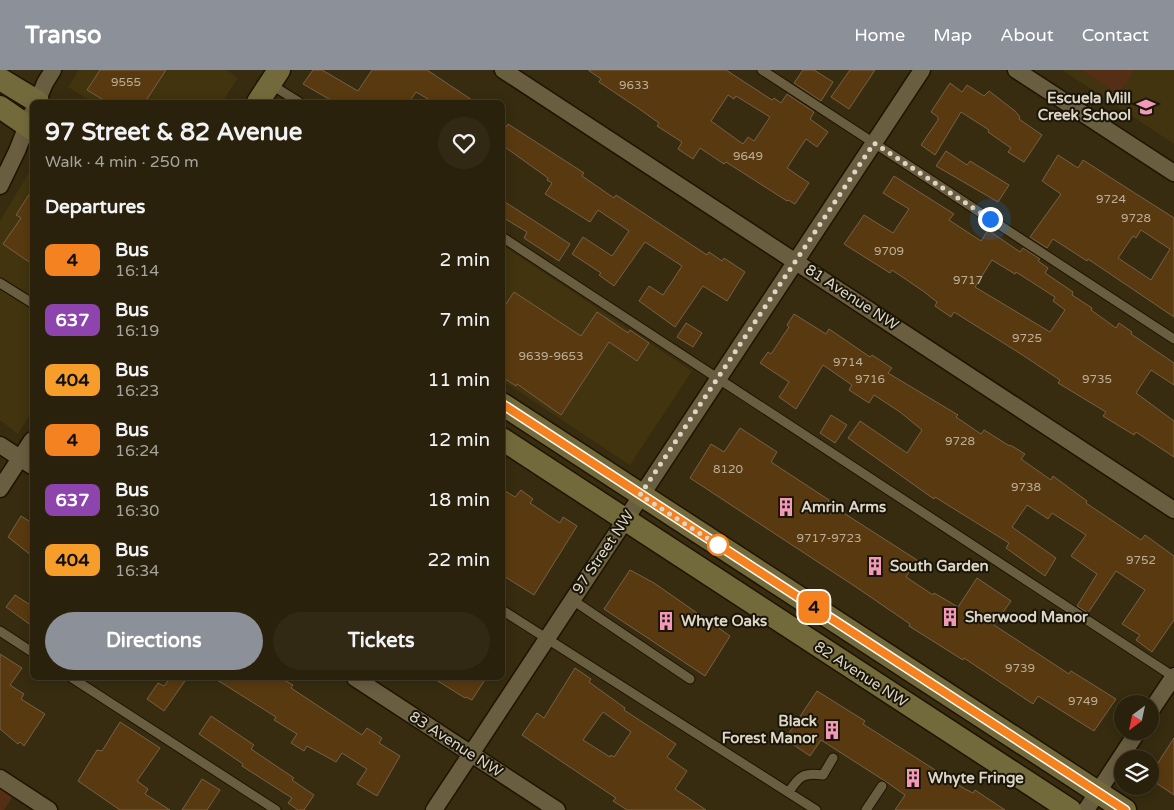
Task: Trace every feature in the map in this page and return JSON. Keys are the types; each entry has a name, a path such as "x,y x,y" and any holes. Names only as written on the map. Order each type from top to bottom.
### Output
{"main road":[{"path":"259,100 275,77"},
{"path":"0,79 30,109"},
{"path":"0,107 30,112"},
{"name":"82 Avenue NW","path":"505,406 640,495 1092,801 1125,810"},
{"name":"82 Avenue NW","path":"505,442 1070,810"}],"street":[{"path":"38,100 44,83 53,70"},
{"name":"81 Avenue NW","path":"503,70 797,260 1174,510"},
{"name":"97 Street NW","path":"434,810 571,599 922,70"},
{"path":"1016,70 1174,173"},
{"path":"0,186 30,122"},
{"path":"0,445 27,462"},
{"path":"0,489 27,462 30,449"},
{"path":"1159,698 1174,676"},
{"name":"83 Avenue NW","path":"358,680 557,810"},
{"path":"1092,801 1132,740"},
{"path":"0,778 49,810"}],"lane":[{"path":"762,70 1174,339"},
{"path":"275,77 298,100"},
{"path":"505,239 1174,676"},
{"path":"0,283 30,302"},
{"path":"571,599 690,679"},
{"path":"505,612 816,810"},
{"path":"0,631 30,651"},
{"path":"75,680 276,810"},
{"path":"789,792 799,776 808,773 823,774 833,758"},
{"path":"866,810 882,786"}],"shaded area":[{"path":"79,70 227,70 238,78 223,100 89,100 68,87"},
{"name":"Escuela Mill Creek School","path":"1062,70 1174,70 1174,144"},
{"path":"1081,70 1135,70 1119,94"},
{"path":"30,174 30,414 18,434 0,420 0,221"},
{"path":"505,247 692,371 630,465 505,382"},
{"path":"0,776 19,787 4,810 0,810"}],"building":[{"path":"100,70 166,70 146,100 104,100 87,90"},
{"path":"313,70 322,70 358,91 372,70 427,70 472,100 430,100 416,92 410,100 331,100 303,84"},
{"path":"588,70 726,70 772,100 774,98 781,103 787,94 814,112 810,119 828,132 817,147 806,139 787,168 809,183 795,204 787,201 726,162 724,164 700,148 693,159 678,149 682,142 657,126 659,123 599,82 601,79","holes":["728,95 734,99 736,96 770,117 754,141 748,137 743,144 711,121"]},
{"path":"803,70 814,70 833,82 821,101 794,83"},
{"path":"850,70 875,70 849,109 831,97"},
{"path":"950,83 962,92 967,85 984,96 989,91 1015,111 1020,117 1019,119 1042,135 1024,162 1008,152 1011,148 988,132 989,130 961,112 935,155 921,145 938,120 938,117 931,112"},
{"path":"508,124 584,173 582,176 614,198 616,195 707,255 709,252 722,261 724,258 745,272 727,301 703,286 675,327 639,301 649,286 663,295 682,266 645,242 614,286 599,275 601,273 572,254 583,237 612,256 629,231 598,210 590,222 545,194 552,183 547,180 548,178 505,147 505,128"},
{"path":"946,151 967,165 970,161 1009,185 998,202 936,166"},
{"path":"1058,155 1078,168 1083,160 1174,218 1174,317 1088,259 1087,261 1053,239 1047,248 1030,237 1061,194 1042,181","holes":["1141,230 1170,249 1151,280 1118,258 1133,236 1136,238"]},
{"path":"894,176 954,214 949,220 981,241 988,230 1020,252 1023,248 1040,259 1038,261 1048,268 1045,273 1073,292 1072,295 1092,308 1091,310 1116,328 1119,323 1132,332 1131,334 1174,363 1174,385 1151,370 1136,393 1174,421 1174,457 1136,432 1134,435 1103,416 1106,412 1058,383 1060,380 1021,354 954,312 951,317 935,306 937,302 892,270 890,273 844,244 864,215 893,233 909,209 883,193","holes":["992,260 1015,274 1016,272 1055,297 1053,301 1065,310 1050,332 975,287"]},
{"path":"30,193 30,263 3,244 21,218 16,215"},
{"path":"505,202 570,244 559,261 524,238 527,232 505,219"},
{"path":"514,292 581,336 597,312 628,333 630,330 649,343 637,361 609,342 561,415 517,384 516,386 505,379 505,306"},
{"path":"794,314 826,334 829,329 870,357 872,355 892,368 888,373 958,415 956,417 981,434 984,430 1025,454 1021,459 1051,480 1053,476 1087,501 1086,503 1141,540 1145,535 1174,556 1174,620 1152,652 1136,640 1140,635 1122,624 1145,590 1116,571 1088,613 1077,606 1097,574 1071,556 1086,535 1052,513 1048,519 1027,505 1012,527 1056,558 1045,576 1006,548 1009,543 935,497 934,499 848,438 860,421 907,453 922,430 900,412 874,395 869,403 849,390 852,385 823,365 796,409 779,397 789,382 760,363 768,352 771,354 789,327 787,325"},
{"path":"686,323 702,333 693,347 677,337"},
{"path":"831,415 847,425 835,443 820,433"},
{"path":"740,428 777,452 771,462 829,500 828,503 917,560 906,577 933,595 934,593 958,607 977,578 1011,601 994,625 1069,674 1071,671 1114,698 1114,702 1094,731 1038,696 1033,704 964,658 963,660 909,626 910,624 856,587 690,478 711,444 724,452"},
{"path":"521,490 533,499 530,503 560,523 563,517 577,526 534,595 505,577 505,491 515,497"},
{"path":"21,516 30,522 30,554 8,537"},
{"name":"Whyte Oaks","path":"630,570 654,583 730,636 705,676 604,609"},
{"path":"15,595 30,605 30,625 6,607"},
{"path":"0,654 22,668 10,685 24,694 21,699 45,714 24,746 20,742 18,744 0,729"},
{"path":"575,668 591,679 589,682 625,708 624,710 676,744 667,757 687,771 675,789 706,810 627,810 613,801 616,798 522,735 537,713 544,718","holes":["603,712 631,732 614,757 611,755 610,757 583,740"]},
{"path":"168,680 186,680 164,711 147,699 158,683 164,686"},
{"path":"217,680 284,680 293,685 291,688 362,735 367,728 382,738 379,743 400,756 377,796 357,784 367,769 342,753 336,762 307,746 304,751 291,743 297,734 274,720 276,717"},
{"path":"436,680 485,680 472,700 465,698"},
{"path":"817,691 865,721 863,724 965,789 973,793 975,790 1005,810 895,810 905,795 885,781 821,740 810,756 785,739"},
{"path":"211,716 254,745 251,749 294,778 292,780 314,795 304,810 298,810 288,803 292,798 242,766 243,764 199,734"},
{"path":"120,722 160,748 137,781 148,789 145,794 170,810 120,810 78,781 97,750 102,751"},
{"path":"1174,738 1174,795 1159,785 1159,761"},
{"path":"202,779 220,790 207,810 182,810"}],"bus line":[{"name":"4","path":"505,406 1125,810"}],"place":[{"name":"Escuela Mill Creek School","path":"1146,107"},
{"name":"Amrin Arms","path":"786,507"},
{"name":"South Garden","path":"875,566"},
{"name":"Sherwood Manor","path":"950,617"},
{"name":"Whyte Oaks","path":"666,621"},
{"name":"Black Forest Manor","path":"832,730"},
{"name":"Whyte Fringe","path":"913,778"}],"route":[{"path":"718,545 724,549 640,495 874,143 990,219"}]}
